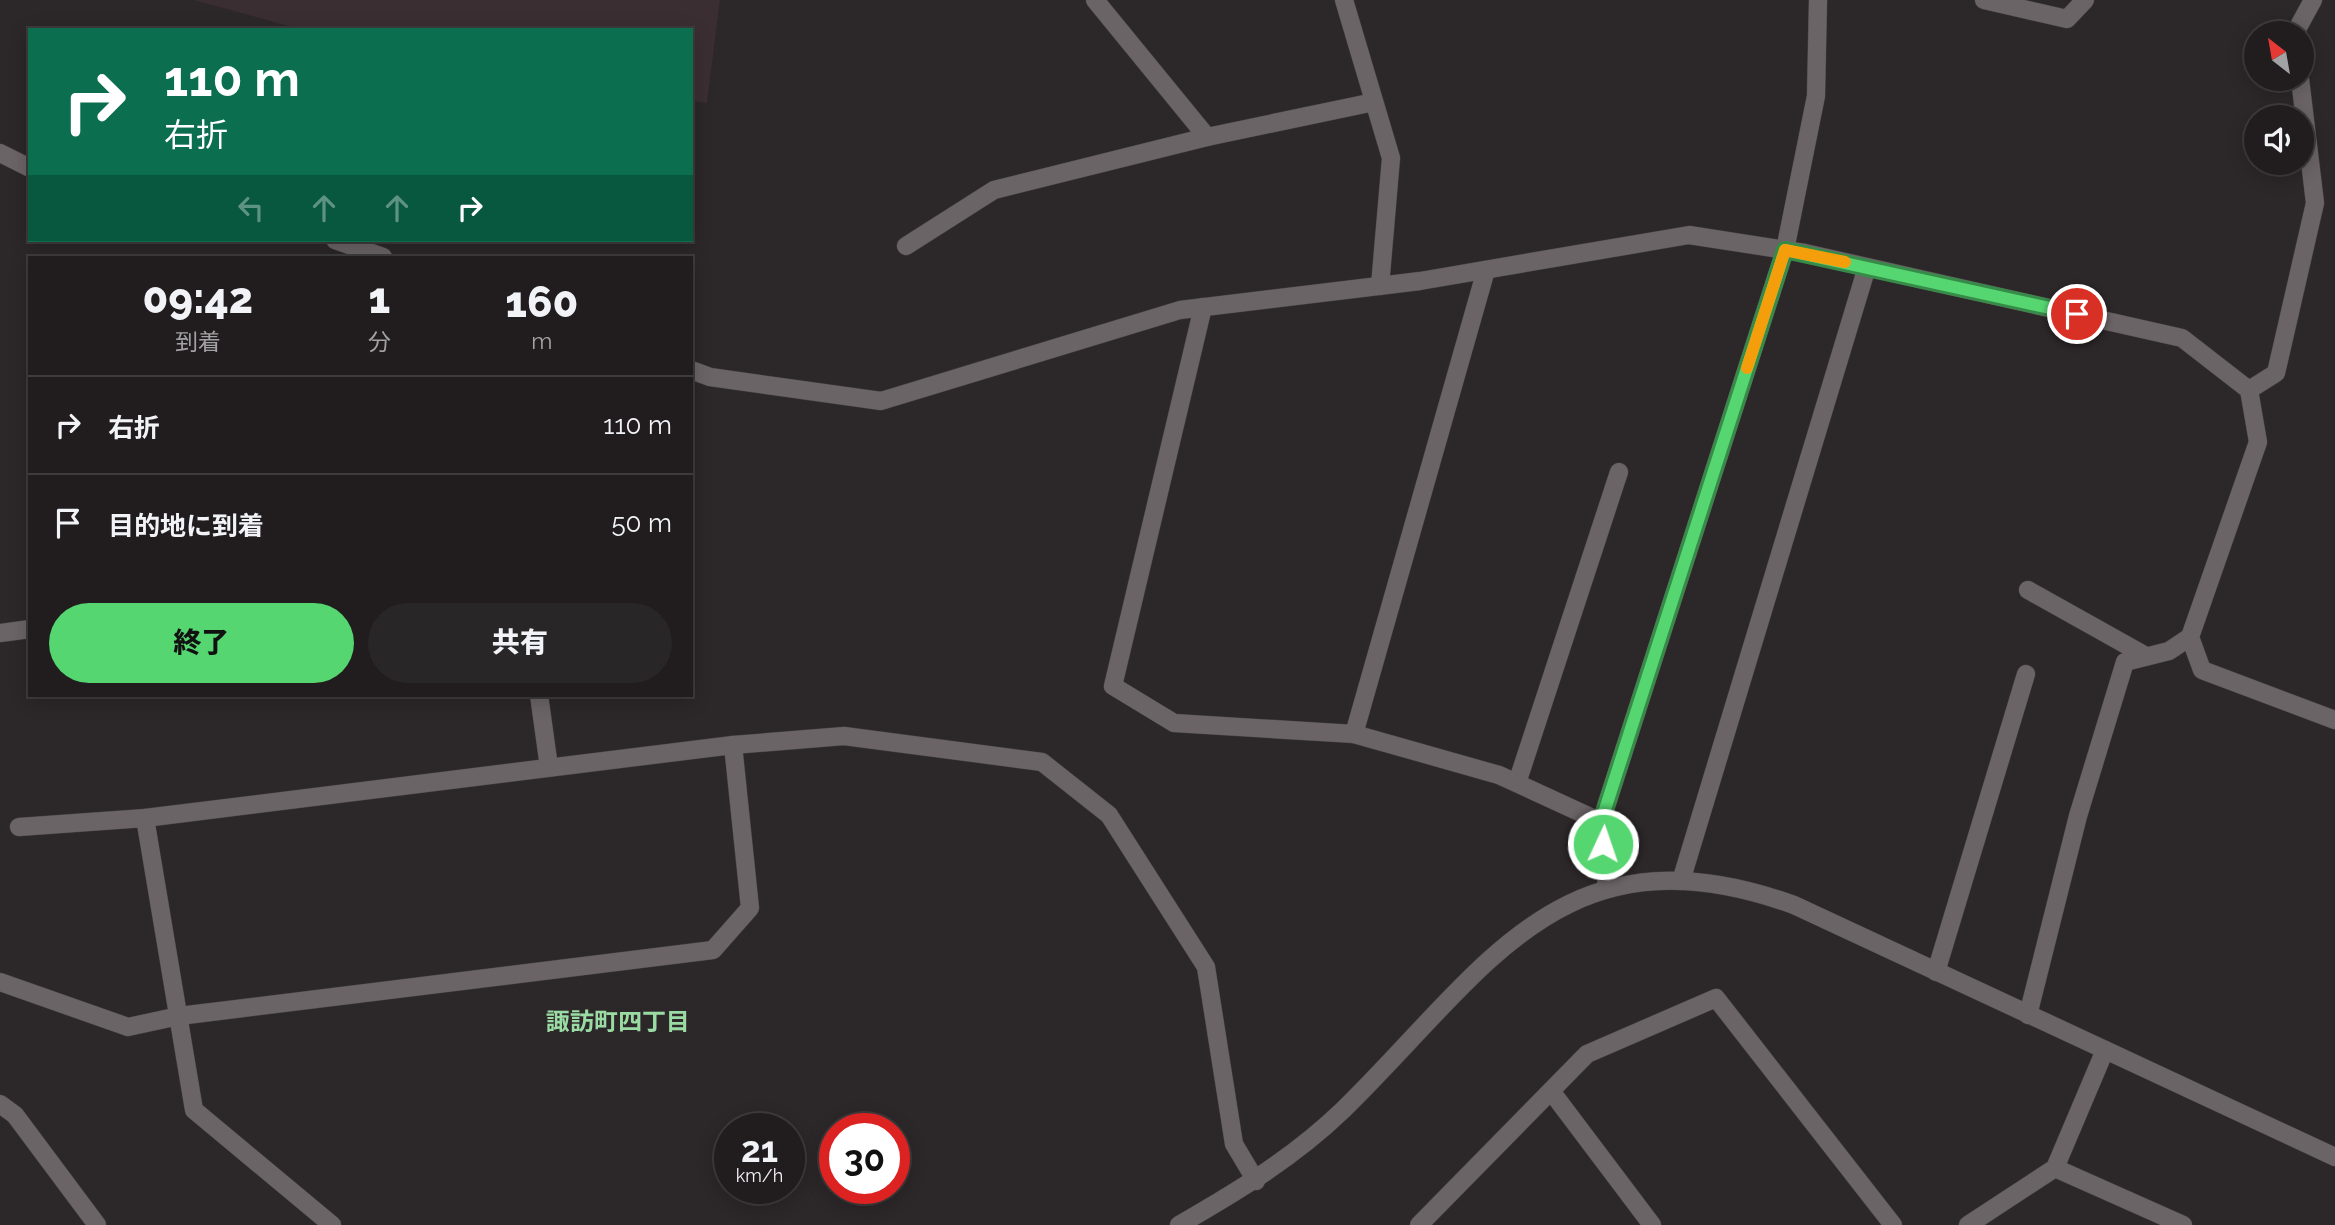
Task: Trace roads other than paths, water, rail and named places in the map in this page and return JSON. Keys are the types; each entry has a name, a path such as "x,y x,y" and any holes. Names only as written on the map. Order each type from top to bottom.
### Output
{"street":[{"path":"1095,0 1207,137"},
{"path":"1345,0 1391,158 1380,286"},
{"path":"1607,888 1601,822 1785,250 1816,96 1818,0"},
{"path":"1984,0 2067,19 2085,0"},
{"path":"2302,21 2313,0"},
{"path":"2249,390 2276,373 2315,203 2301,91"},
{"path":"906,246 994,190 1207,137 1374,102"},
{"path":"0,153 28,167"},
{"path":"693,371 710,377 881,401 1140,321 1203,307 1380,286 1689,235 1785,250 1867,267 2182,338 2249,390 2258,442 2190,637 2169,651 2125,662 2078,816 2028,1015"},
{"path":"341,242 380,256"},
{"path":"1681,881 1867,267"},
{"path":"1354,734 1486,270"},
{"path":"1203,307 1113,686 1174,723 1354,734 1499,775 1601,822"},
{"path":"1517,783 1619,472"},
{"path":"2028,590 2146,656"},
{"path":"0,633 28,629"},
{"path":"2190,637 2202,670 2335,720"},
{"path":"1936,972 2025,674"},
{"path":"539,697 549,767"},
{"path":"19,827 145,818 733,745 844,736 1042,762 1109,815 1206,967 1234,1144 1256,1181"},
{"path":"0,982 128,1027 179,1016 713,950 750,908 733,745"},
{"path":"145,818 194,1110 332,1225"},
{"path":"1179,1225 1256,1181 1293,1154 1342,1110 1481,966 1521,932 1572,900 1607,888 1681,881 1743,888 1794,905 2335,1157"},
{"path":"1423,1224 1587,1054 1716,998 1893,1225"},
{"path":"1968,1225 2055,1168 2105,1050"},
{"path":"1551,1091 1652,1225"},
{"path":"0,1104 15,1115 97,1225"},
{"path":"2055,1168 2183,1225"}],"district":[{"name":"諏訪町四丁目","path":"618,1022"}]}
